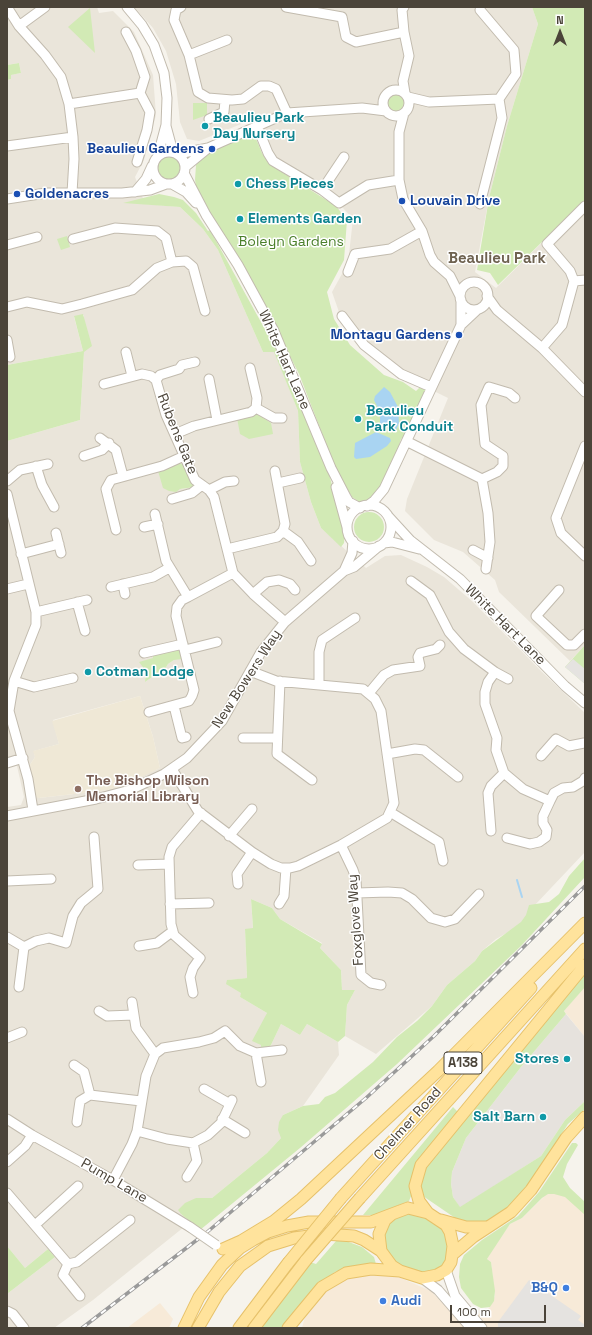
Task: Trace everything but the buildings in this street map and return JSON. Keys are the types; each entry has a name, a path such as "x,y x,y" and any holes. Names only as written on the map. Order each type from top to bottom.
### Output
{"main road":[{"path":"253,1240 302,1198 438,1071 585,923"},
{"name":"Chelmer Road","path":"239,1328 288,1263 341,1198 585,928"},
{"name":"Chelmer Road","path":"254,1328 306,1260 360,1198 585,949"},
{"name":"A138","path":"428,1213 419,1201 415,1186 421,1165 585,965"},
{"path":"453,1254 473,1237 511,1212 531,1190 566,1138 585,1117"},
{"path":"184,1328 201,1295 222,1265 240,1248 268,1232 287,1226 309,1222 371,1222 408,1208 428,1213 438,1219 466,1227 491,1226"},
{"path":"392,1214 385,1220 381,1227 379,1242 381,1251 392,1266 400,1271"},
{"path":"288,1328 322,1287 346,1273 370,1269 400,1271 422,1278 437,1275 446,1270 451,1262 453,1254 453,1238 450,1232 438,1219"},
{"path":"219,1247 236,1244 274,1221"},
{"path":"198,1328 219,1292 240,1266 268,1246 294,1238 324,1234 354,1236 381,1251"}],"street":[{"path":"7,7 19,26 46,55 61,77 69,104 73,137 74,159 72,193"},
{"path":"19,26 45,7"},
{"path":"127,7 142,26 154,45 164,73 168,98 166,125 158,155 146,179 135,192"},
{"path":"181,7 176,10 174,20 189,55 198,92 208,98 224,100 243,99 261,86 269,86 276,89 287,114"},
{"path":"286,7 342,17"},
{"path":"342,7 342,17 346,37 356,42 404,32"},
{"path":"404,7 402,10 404,32 410,56 403,81 409,101 400,132 399,180 403,199 422,231 430,256 434,262 450,276 459,281 483,286 497,310 542,348 585,392"},
{"path":"480,10 514,50 516,74 499,100 502,118 480,204"},
{"path":"126,32 136,51 145,77 140,93 150,112 147,130 137,162"},
{"path":"189,55 227,40"},
{"path":"387,96 403,81"},
{"path":"362,108 397,90 426,102 499,100"},
{"path":"69,104 140,93"},
{"path":"387,96 388,112 400,132"},
{"path":"209,119 224,112 224,100"},
{"path":"158,155 163,152 176,153 208,148 287,114 362,108 388,112 393,116 406,112 426,102"},
{"path":"166,125 176,153 182,158 185,170"},
{"path":"258,126 268,153 273,161 322,190 339,202 368,185 399,180"},
{"path":"7,146 73,137"},
{"path":"7,199 46,193 105,194 150,190 177,182 185,170 208,148"},
{"path":"322,190 344,157"},
{"path":"152,166 154,175 157,179 169,184"},
{"name":"White Hart Lane","path":"185,170 206,215 238,265 274,331 331,468 346,497 349,502 363,507"},
{"name":"White Hart Lane","path":"169,184 186,192 206,215"},
{"path":"542,348 562,325 574,281 570,271 547,244 585,206"},
{"path":"73,239 115,228 157,232 166,238 172,262"},
{"path":"348,272 355,254 390,249 422,231"},
{"path":"7,245 38,237"},
{"path":"7,307 27,302 62,309 94,301 132,290 156,268 172,262 186,261 193,267 205,311"},
{"path":"450,276 466,308 496,313 506,318"},
{"path":"574,281 585,280"},
{"path":"461,325 461,298 463,288 471,283"},
{"path":"384,489 386,514 391,529 389,537 381,545 372,549 363,548 353,541 348,530 350,518 363,507 374,501 384,489 408,442 461,325 485,304 488,296"},
{"path":"342,316 364,345 402,374 432,387"},
{"path":"7,340 10,357"},
{"path":"126,352 132,376"},
{"name":"Rubens Gate","path":"156,380 160,375 179,369 182,365 195,362"},
{"path":"250,368 257,378 256,408"},
{"name":"Rubens Gate","path":"104,384 142,374 151,376 156,380 166,415 195,480 214,497 233,573 253,594 285,622"},
{"path":"209,379 218,420"},
{"path":"482,479 497,472 503,466 503,456 485,444 481,405 490,387 509,393 515,398"},
{"path":"256,408 274,418 282,418"},
{"path":"175,434 194,426 250,412 256,408"},
{"path":"100,438 111,442 116,450 123,476"},
{"path":"84,456 102,450 111,442"},
{"path":"408,442 482,479"},
{"path":"585,446 556,518 561,532 585,556"},
{"path":"116,530 106,488 111,480 162,466 184,456"},
{"path":"7,481 20,470 48,464"},
{"path":"36,466 42,485 54,507"},
{"name":"White Hart Lane","path":"331,468 348,530"},
{"path":"227,550 277,537 283,531 285,524 277,489 278,483 275,470"},
{"path":"278,483 300,478"},
{"path":"482,479 490,530 490,542 486,569"},
{"name":"Rubens Gate","path":"172,499 225,482 234,481"},
{"path":"7,494 11,531 21,554 36,612 36,625 10,693 8,711 23,758 33,810"},
{"path":"363,507 377,507 386,514"},
{"path":"155,514 169,568 188,597"},
{"name":"White Hart Lane","path":"386,514 422,550 460,579 565,686 585,703"},
{"path":"144,527 158,524"},
{"path":"283,531 298,542 311,561"},
{"path":"56,533 61,553"},
{"name":"New Bowers Way","path":"344,571 352,553 353,541"},
{"name":"White Hart Lane","path":"381,545 392,542 422,550"},
{"path":"21,554 59,544"},
{"name":"New Bowers Way","path":"7,816 107,796 148,782 172,769 202,744 222,721 238,695 250,671 266,646 285,622 344,571 354,567 381,545"},
{"path":"473,550 488,558"},
{"path":"111,587 153,577 169,568"},
{"path":"149,712 189,701 194,690 176,616 178,607 182,600 233,573"},
{"path":"253,594 267,582 279,580 290,584 295,590"},
{"path":"411,581 430,595 449,632 464,649 495,672 508,679"},
{"path":"7,589 28,584"},
{"path":"123,584 125,594"},
{"path":"559,590 536,616 567,645 574,645 585,634"},
{"path":"36,612 82,601 86,631"},
{"path":"319,684 319,652 322,640 355,618"},
{"path":"144,653 217,642"},
{"path":"369,694 384,676 393,670 420,666 418,657 420,653 436,650 440,645"},
{"path":"172,769 201,813 229,836 252,852 271,864 286,868 298,866 341,845 387,818 394,803 381,711 375,699 363,689 280,681 250,671"},
{"path":"495,672 488,682 485,692 485,704 497,738 496,750 504,774 523,789 550,801"},
{"path":"14,681 34,687 73,678"},
{"path":"280,681 277,754 312,780"},
{"path":"174,706 182,738 186,737"},
{"path":"243,738 277,738"},
{"path":"541,756 556,739 569,746 585,743"},
{"path":"387,754 415,749 424,750 458,777"},
{"path":"7,763 23,758"},
{"path":"491,831 488,793 490,786 504,774"},
{"path":"507,838 530,844 539,842 546,837 547,830 543,823 543,816 554,793 563,788 573,787 585,778"},
{"path":"229,836 252,809"},
{"path":"390,812 439,842 443,861"},
{"path":"193,993 190,977 193,968 200,958 174,935 170,904 169,864 172,847 201,813"},
{"path":"24,947 36,941 49,938 66,943 73,916 81,903 98,889 94,837"},
{"name":"Foxglove Way","path":"341,845 353,870 357,893 360,972 366,980 381,985"},
{"path":"238,884 237,874 252,852"},
{"path":"138,865 169,864"},
{"path":"279,904 284,896 286,868"},
{"path":"7,881 51,879"},
{"path":"357,893 402,893 412,899 431,918 445,922 455,919 479,894"},
{"path":"170,904 209,903"},
{"path":"139,946 157,943 173,931"},
{"path":"7,937 24,947"},
{"path":"19,988 24,947"},
{"path":"132,1002 136,1028 155,1054"},
{"path":"99,1011 107,1016 134,1015"},
{"path":"113,1180 132,1144 137,1131 146,1076 155,1054 163,1048 204,1041 214,1038 226,1031 240,1046 256,1053 282,1050"},
{"path":"7,1038 22,1032"},
{"path":"256,1053 261,1082"},
{"path":"74,1065 84,1072 90,1095"},
{"path":"137,1131 167,1139 194,1143 208,1135 222,1120 231,1102 204,1089"},
{"path":"77,1122 80,1101 90,1095 141,1101"},
{"name":"Pump Lane","path":"7,1119 32,1135 113,1180 190,1227 219,1247"},
{"path":"222,1120 245,1133"},
{"path":"7,1162 25,1146 32,1135"},
{"path":"187,1177 197,1161 194,1143"},
{"path":"35,1224 78,1186"},
{"path":"7,1194 35,1224 68,1264"},
{"path":"68,1264 77,1262 130,1220"},
{"path":"201,1295 207,1280 222,1256 219,1247 240,1248"},
{"path":"68,1264 63,1275 80,1296"},
{"path":"446,1270 455,1296 482,1328"},
{"path":"422,1278 438,1290 472,1328"},
{"path":"7,1311 13,1314 24,1328"}],"shaded area":[{"path":"7,7 97,7 99,13 113,11 134,32 153,75 156,115 144,160 135,177 145,204 180,207 203,229 218,250 263,352 274,351 298,411 300,462 311,502 321,528 366,568 385,556 401,555 444,577 473,602 585,713 585,852 534,906 521,925 496,939 482,951 475,961 447,985 432,1006 376,1054 345,1036 347,1005 355,990 342,990 341,970 320,948 322,943 280,919 272,908 251,899 253,929 245,929 247,978 228,980 242,993 240,997 267,1013 261,1048 271,1045 281,1024 300,1035 307,1024 338,1042 339,1055 303,1106 283,1115 281,1138 267,1153 212,1198 196,1198 181,1214 193,1224 184,1227 93,1300 54,1328 7,1328 7,1294 55,1257 48,1249 25,1268 7,1246 7,807 21,805 24,797 17,766 7,767 7,441 80,420 84,352 84,315 74,317 83,351 7,365 7,80 11,79 10,75 21,73 19,63 7,65","holes":["185,468 195,487 180,489","152,653 174,660 168,664 162,674 155,675 145,682 146,671 153,658","140,696 153,737 160,768 108,790 39,798 29,766 35,757 34,751 59,744 53,720"]},
{"path":"134,7 532,7 538,24 507,126 489,198 475,272 496,288 585,200 585,645 570,661 499,592 495,580 463,552 434,540 405,511 407,499 448,398 393,371 339,312 332,292 348,263 353,219 343,208 308,179 272,156 256,118 199,141 187,139 180,122 176,84 166,51 153,28"},
{"path":"573,659 585,669 585,684 565,667"},
{"path":"140,696 153,737 160,768 125,785 108,790 39,798 35,797 29,766 35,757 33,751 59,744 52,721"},
{"path":"585,985 585,1037 564,1011"},
{"path":"566,1014 585,1037 585,1101 565,1120 541,1156 460,1208 453,1197 451,1184 452,1172 466,1138 521,1067"},
{"path":"555,1186 585,1212 585,1328 302,1328 306,1313 320,1295 344,1278 363,1272 394,1275 431,1291 463,1325 490,1307 495,1296 491,1262 487,1259 492,1250 510,1224 522,1218"},
{"path":"529,1280 581,1316 578,1320 585,1325 585,1328 498,1328 498,1322"},
{"path":"160,1303 173,1319 169,1328 127,1328"}],"green space":[{"path":"532,7 585,7 585,200 498,285 490,273 477,270 489,198 507,126 538,24"},
{"path":"90,8 95,53 68,27"},
{"path":"19,63 21,73 11,75 11,79 7,80 7,65"},
{"path":"392,94 400,94 405,99 403,110 400,112 392,112 387,107 387,99"},
{"path":"193,103 207,103 207,115 193,120"},
{"name":"Boleyn Gardens","path":"252,129 262,153 269,164 336,206 347,220 344,260 327,292 334,319 350,345 384,375 403,382 416,391 421,386 427,390 406,435 401,439 392,467 373,499 369,502 362,504 352,497 335,467 299,374 265,307 197,191 195,180 196,165 208,150"},
{"path":"169,155 178,159 182,168 178,177 169,181 160,177 156,168 160,159"},
{"path":"159,194 183,200 196,213 208,231 210,230 277,351 327,467 345,532 344,543 341,547 321,528 311,502 300,462 298,411 274,352 263,352 218,250 203,229 180,207 123,203"},
{"path":"67,236 70,247 61,250 57,239"},
{"path":"83,314 92,346 84,352 80,420 7,441 7,365 83,351 74,316"},
{"path":"254,412 271,423 273,434 249,439 240,434 237,418"},
{"path":"180,463 184,465 195,487 180,489 176,492 163,488 158,471"},
{"path":"369,512 380,516 384,527 380,538 369,542 358,538 354,527 358,516"},
{"path":"585,645 585,684 565,667"},
{"path":"179,646 182,659 174,660 168,664 162,674 155,675 145,682 146,671 139,662 153,658 152,653"},
{"path":"585,858 585,877 521,946 397,1064 300,1148 200,1230 181,1214 178,1210 185,1203 196,1198 212,1198 267,1153 281,1138 278,1130 279,1122 283,1115 303,1106 319,1104 325,1097 335,1093 373,1062 397,1037 417,1021 432,1006 447,985 475,961 482,951 521,922 526,915 529,905 549,902 559,894 569,876"},
{"path":"251,899 272,908 280,919 322,944 320,948 341,970 342,990 355,990 347,1005 345,1036 338,1042 307,1024 300,1035 281,1024 271,1045 268,1048 261,1048 261,1045 252,1041 267,1013 240,997 241,993 226,984 227,980 247,978 245,929 253,928"},
{"path":"585,972 585,987 564,1011 566,1014 521,1067 466,1138 452,1172 451,1184 453,1197 460,1207 541,1156 565,1120 585,1101 585,1109 568,1124 526,1189 505,1213 482,1224 461,1222 420,1194 421,1173"},
{"path":"453,1107 459,1113 433,1144 409,1201 374,1215 363,1215"},
{"path":"572,1143 576,1143 578,1145 567,1164 563,1177 570,1188 585,1202 585,1215 565,1197 548,1194 542,1198 522,1218 510,1224 487,1259 491,1262 495,1291 494,1301 490,1307 481,1308 473,1304 461,1288 459,1277 460,1264 464,1255 482,1240 518,1216 539,1192"},
{"path":"409,1213 426,1217 442,1229 446,1234 449,1256 436,1271 422,1273 403,1267 395,1262 386,1249 384,1234 389,1223 394,1218"},
{"path":"336,1241 346,1241 362,1247 374,1257 376,1264 357,1265 335,1272 316,1287 284,1328 261,1328 310,1262 316,1264"},
{"path":"7,1246 25,1268 48,1249 55,1257 7,1294"}],"water":[{"path":"384,387 390,392 398,407 399,423 396,430 380,423 380,412 374,400 375,396"},
{"path":"376,432 390,438 391,441 387,446 370,457 356,459 354,457 355,443"}],"waterway":[{"path":"517,880 522,897"}],"railway":[{"path":"82,1328 206,1233 366,1098 434,1036 585,886"}],"place":[{"name":"Beaulieu Park Day Nursery","path":"205,126"},
{"name":"Beaulieu Gardens","path":"212,149"},
{"name":"Chess Pieces","path":"238,184"},
{"name":"Goldenacres","path":"17,194"},
{"name":"Louvain Drive","path":"402,201"},
{"name":"Elements Garden","path":"240,219"},
{"name":"Montagu Gardens","path":"459,335"},
{"name":"Beaulieu Park Conduit","path":"358,419"},
{"name":"Cotman Lodge","path":"88,672"},
{"name":"The Bishop Wilson Memorial Library","path":"78,789"},
{"name":"Stores","path":"567,1059"},
{"name":"Salt Barn","path":"543,1117"},
{"name":"B&Q","path":"566,1288"},
{"name":"Audi","path":"383,1301"}],"district":[{"name":"Beaulieu Park","path":"497,259"}]}
